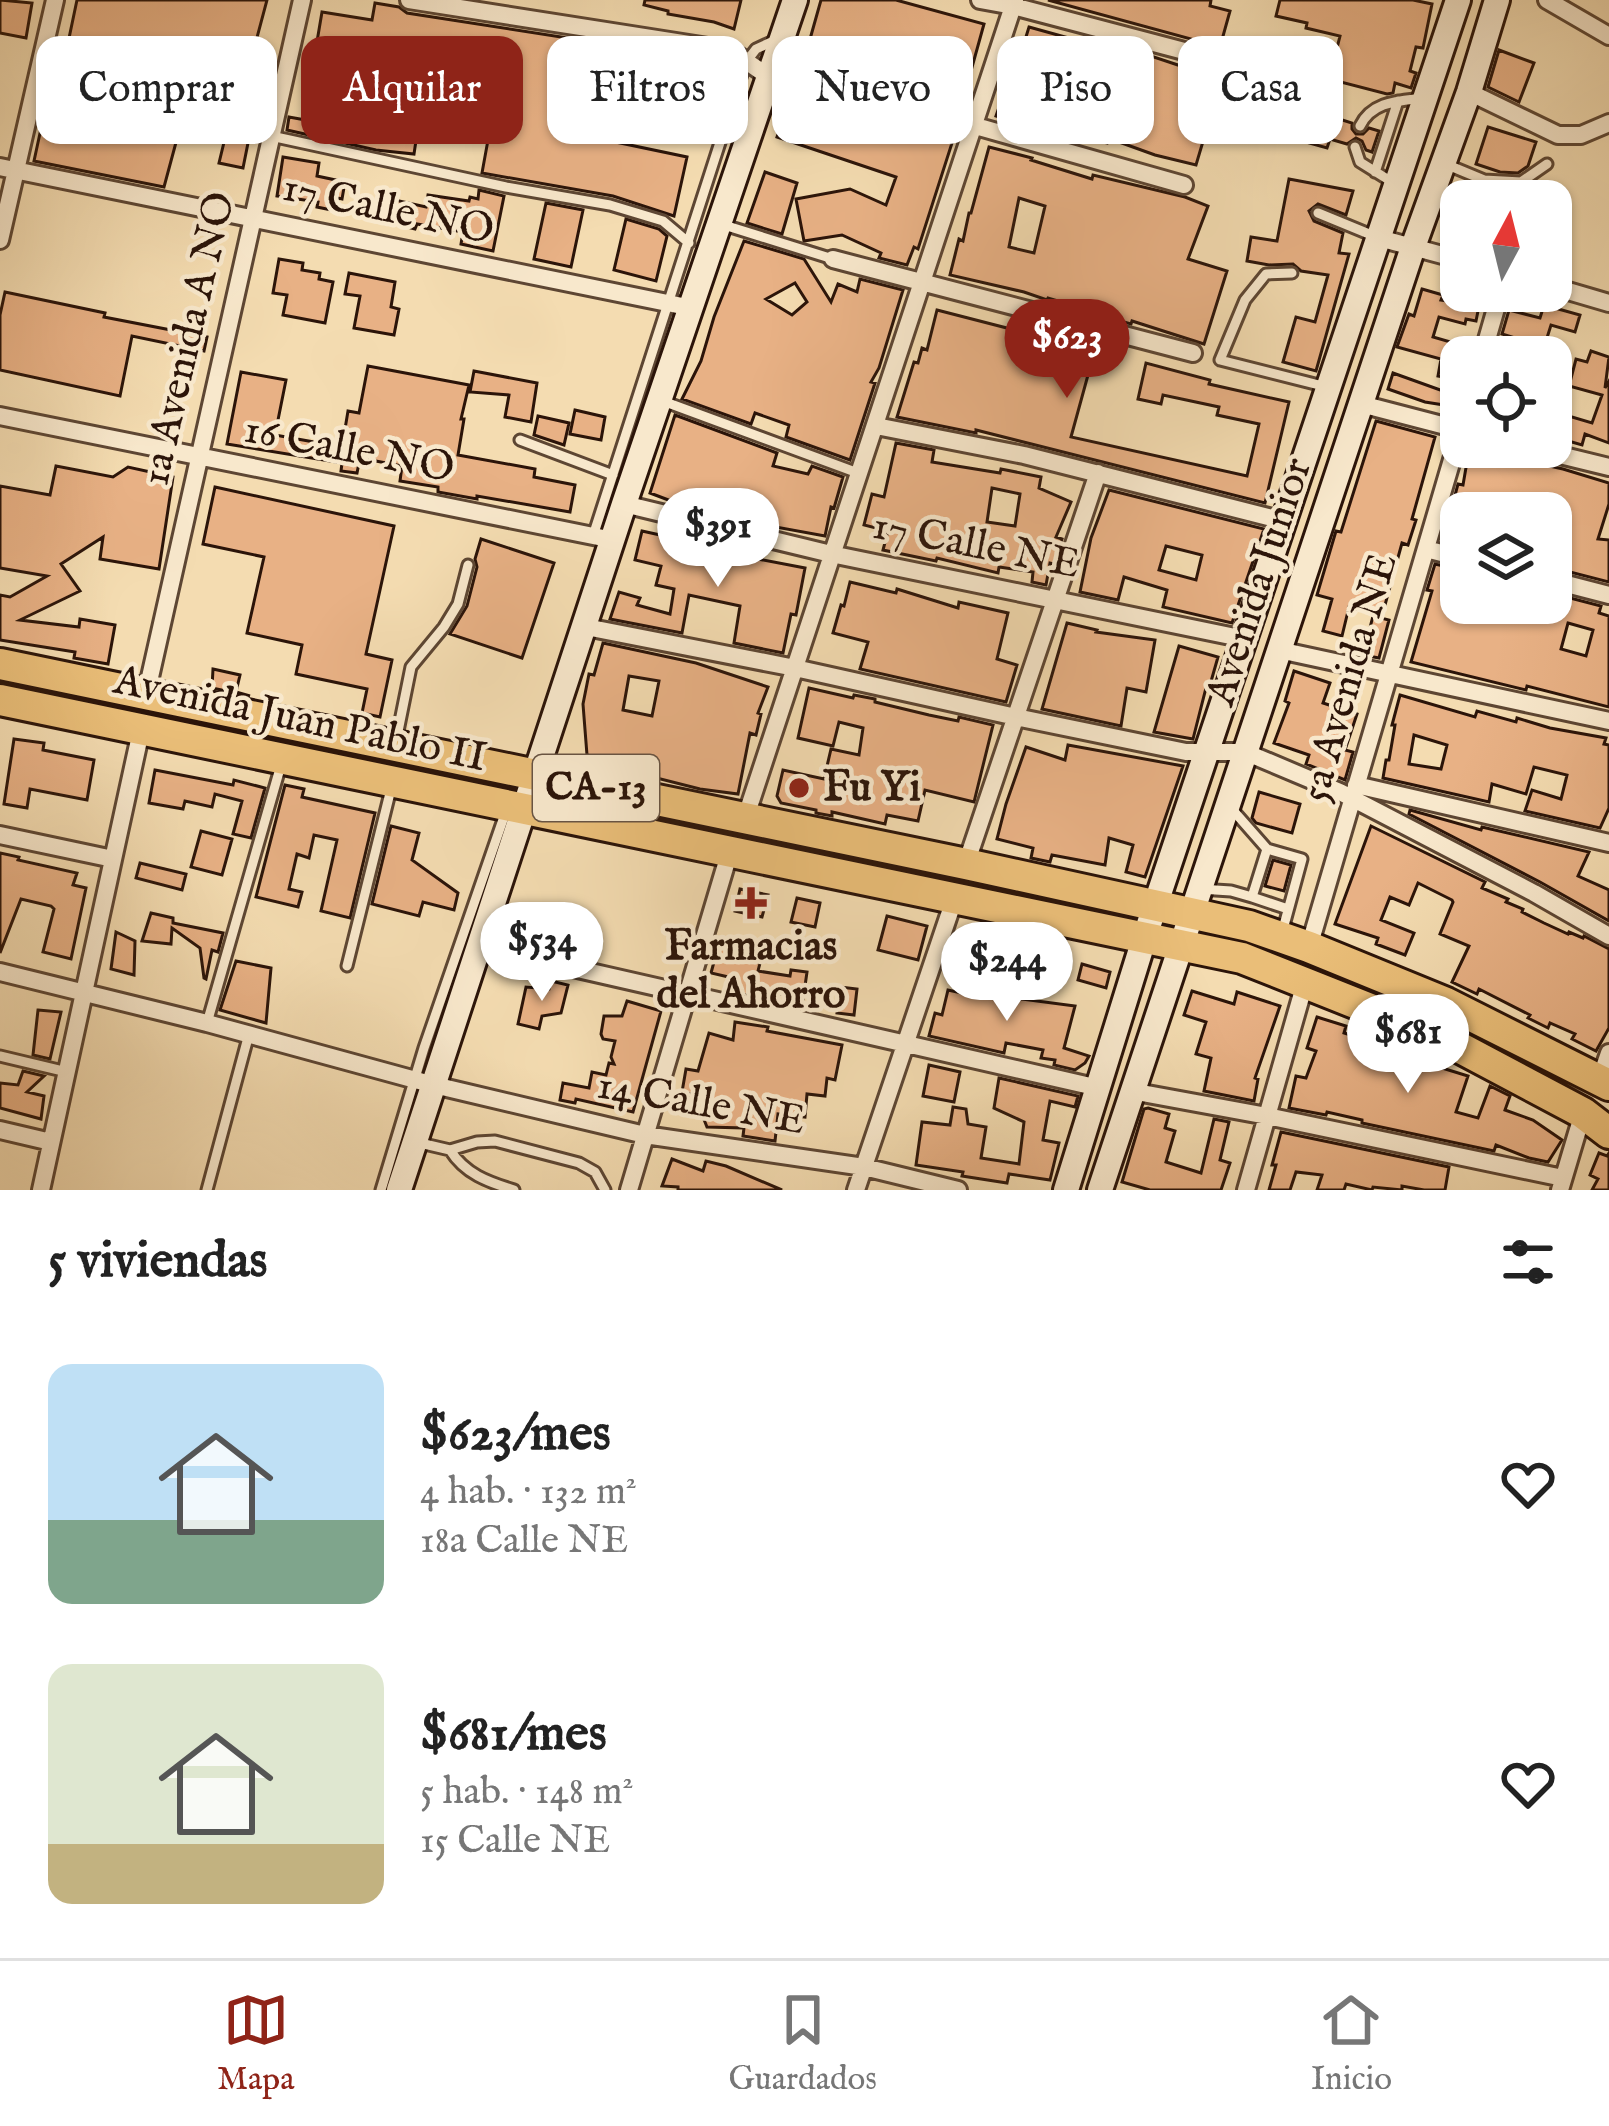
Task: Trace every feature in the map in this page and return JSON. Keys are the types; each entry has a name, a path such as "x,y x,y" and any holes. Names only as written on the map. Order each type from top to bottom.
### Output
{"highway":[{"name":"Avenida Juan Pablo II","path":"0,664 1156,904 1202,906 1292,931 1446,1003 1602,1087"},
{"name":"Avenida Juan Pablo II","path":"0,700 1242,958 1438,1036 1602,1087"},
{"name":"Avenida Juan Pablo II","path":"1602,1087 1609,1133"}],"main road":[{"path":"783,36 794,0"},
{"name":"Avenida Junior","path":"1066,1190 1145,937 1379,238 1386,178 1426,98 1458,0"},
{"name":"Avenida Junior","path":"1100,1190 1181,944 1202,906 1228,804 1497,0"},
{"path":"399,1190 415,1142 424,1083 481,947 516,808 536,776 586,627 603,537 624,504 730,157 772,67"}],"street":[{"path":"0,240 8,168 55,0"},
{"name":"1a Avenida A NO","path":"277,113 302,0"},
{"path":"409,0 638,36"},
{"path":"980,0 1014,3 1178,49"},
{"path":"1547,0 1609,36"},
{"path":"973,122 1014,3"},
{"path":"748,63 772,77"},
{"path":"1469,92 1558,135 1581,135 1609,123"},
{"path":"973,125 1184,185"},
{"name":"1a Avenida A NO","path":"146,695 270,144"},
{"path":"745,819 966,144"},
{"name":"17 Calle NO","path":"8,168 681,306"},
{"path":"1379,238 1440,254"},
{"path":"833,259 1193,353"},
{"path":"1572,292 1609,303"},
{"path":"1360,404 1440,425"},
{"name":"16 Calle NO","path":"0,416 603,537"},
{"path":"876,426 984,446 1284,520"},
{"path":"1572,458 1609,467"},
{"name":"5a Avenida NE","path":"1292,931 1354,792 1450,468"},
{"path":"966,864 1098,473"},
{"name":"17 Calle NE","path":"624,504 831,554 1245,639"},
{"path":"1426,549 1440,553"},
{"path":"1572,585 1609,595"},
{"path":"586,627 1186,752 1245,752 1354,792 1609,843"},
{"path":"1279,650 1609,721"},
{"path":"41,1190 141,730"},
{"path":"1354,792 1609,937"},
{"path":"0,835 113,859"},
{"path":"629,1190 730,851"},
{"path":"856,1190 954,900"},
{"path":"481,947 1099,1088"},
{"name":"14 Calle NE","path":"0,972 424,1083 645,1135 864,1168 958,1190"},
{"path":"1246,1190 1305,983"},
{"path":"1132,1091 1267,1116 1562,1184 1602,1087"},
{"path":"0,1130 51,1142"}],"lane":[{"path":"748,59 772,40"},
{"path":"1360,125 1376,108 1426,98"},
{"path":"1355,147 1360,162 1386,178 1397,101"},
{"path":"277,137 610,206 663,221 689,243"},
{"path":"726,144 730,157"},
{"path":"1443,163 1484,180 1521,182 1547,164"},
{"path":"681,306 689,243 717,209 833,259"},
{"path":"1318,212 1379,238"},
{"path":"1292,273 1266,274 1245,300 1220,360 1329,387"},
{"path":"603,537 613,475 658,385 860,473"},
{"path":"520,440 613,475"},
{"path":"395,746 411,667 458,604 468,565"},
{"path":"207,1023 282,760"},
{"path":"346,966 393,783"},
{"path":"1228,804 1267,849 1302,859 1292,931"},
{"path":"381,1190 424,1083 516,808"},
{"path":"1252,897 1267,849"},
{"path":"1202,906 1231,891 1252,897 1292,931"},
{"path":"1202,906 1231,891"},
{"path":"207,1190 249,1034"},
{"path":"0,1056 67,1072"},
{"path":"415,1142 450,1150 495,1141 579,1162 595,1172 604,1190"},
{"path":"450,1150 484,1181 514,1190"}],"building":[{"path":"0,0 32,3 26,38 0,33"},
{"path":"77,0 267,0 257,36 69,36"},
{"path":"645,0 741,0 734,29 668,14 644,5"},
{"path":"821,0 896,0 984,24 973,64 973,36 811,36"},
{"path":"1048,0 1211,0 1210,6 1230,11 1223,36 1180,36"},
{"path":"1280,0 1432,4 1423,48 1416,47 1410,71 1416,73 1411,88 1395,83 1393,93 1387,94 1343,83 1343,36 1276,16"},
{"path":"375,3 407,13 555,36 547,36 547,144 625,144 687,157 674,216 613,196 482,173 487,144 523,144 523,36 318,36 322,12 372,20"},
{"path":"1029,27 1061,36 1026,36"},
{"path":"1499,50 1534,63 1519,102 1488,87"},
{"path":"1154,57 1178,65 1178,144 1202,144 1196,165 1125,144 1154,144"},
{"path":"289,117 301,119 301,133 287,130"},
{"path":"1343,120 1352,123 1356,134 1369,128 1379,131 1372,152 1356,138 1343,143"},
{"path":"1488,127 1536,142 1528,166 1518,173 1476,164"},
{"path":"38,144 176,144 164,187 34,161"},
{"path":"224,144 248,144 243,168 219,163"},
{"path":"349,144 415,144 414,154"},
{"path":"798,144 952,144 918,249 914,247 907,265 879,258 881,253 842,235 804,241 796,199 850,189 886,205 896,177"},
{"path":"989,147 1092,179 1093,175 1208,206 1188,259 1227,271 1204,344 950,275","holes":["1019,198 1045,206 1034,253 1009,247"]},
{"path":"283,157 319,163 317,176 345,182 336,211 317,207 318,202 277,196"},
{"path":"765,172 797,183 782,234 747,223"},
{"path":"1289,179 1353,191 1346,215 1318,204 1309,211 1314,221 1343,233 1339,253 1349,254 1316,371 1283,362 1296,317 1315,322 1328,275 1301,271 1293,264 1247,261 1251,237 1277,241"},
{"path":"479,190 504,196 493,251 461,244 463,232 390,223 395,200 426,207 428,195 469,201 470,197 478,199"},
{"path":"546,203 583,210 571,267 534,259"},
{"path":"626,219 667,236 656,281 614,270"},
{"path":"744,241 804,259 831,302 838,284 857,292 860,279 903,290 850,460 786,437 789,425 755,413 751,424 682,399 701,361","holes":["795,283 807,302 792,315 766,299"]},
{"path":"279,259 303,263 302,270 320,273 319,279 333,282 325,323 283,315 287,295 273,293"},
{"path":"349,273 395,282 391,307 399,309 394,335 354,328 360,296 345,294"},
{"path":"1422,289 1440,294 1440,312 1478,312 1476,321 1466,319 1465,324 1439,317 1433,337 1440,339 1440,359 1397,347 1409,314 1414,316"},
{"path":"5,292 207,337 204,351 132,336 120,396 0,370"},
{"path":"937,310 1038,336 1041,327 1056,330 1054,338 1063,340 1055,366 1088,375 1071,437 1247,476 1259,424 1217,415 1219,407 1163,395 1161,404 1138,399 1146,363 1210,380 1209,384 1289,402 1265,503 976,430 897,417 914,362 918,363 922,348 927,350"},
{"path":"1508,312 1540,318 1542,312 1580,315 1575,332 1551,325 1548,336 1502,334"},
{"path":"1591,351 1609,357 1605,388 1609,381 1609,443 1585,434 1582,445 1572,442 1572,417 1592,423 1602,395 1572,387 1576,359 1587,362"},
{"path":"368,366 469,385 458,455 535,469 534,477 575,485 570,512 438,492 438,487 400,481 402,466 360,458 357,473 341,471 342,463 227,444 241,372 286,380 275,435 342,447 348,411 359,413"},
{"path":"474,371 537,383 531,422 505,417 509,395 470,392"},
{"path":"1393,373 1440,390 1440,404 1425,402 1388,389"},
{"path":"575,410 605,417 601,440 570,434"},
{"path":"675,415 777,453 773,466 808,474 812,466 843,477 825,536 770,526 703,502 701,510 650,493"},
{"path":"538,416 569,423 564,445 534,435"},
{"path":"1376,421 1435,437 1412,519 1416,520 1408,545 1402,543 1382,616 1349,607 1342,636 1323,631 1332,599 1317,595"},
{"path":"896,443 934,450 932,462 1041,477 1039,488 1071,502 1056,537 1062,539 1046,585 1032,582 1033,572 999,567 998,573 883,550 888,531 864,525 872,494 884,497","holes":["992,488 1020,494 1015,526 987,522"]},
{"path":"56,466 113,477 128,467 173,477 159,569 100,559 103,537 61,564 80,591 20,620 79,627 80,619 115,625 108,664 74,658 75,652 0,640 0,595 10,597 47,576 0,568 0,486 50,495"},
{"path":"1466,468 1558,468 1609,483 1609,504 1598,539 1609,540 1609,582 1572,573 1572,492 1456,492 1458,484 1463,485"},
{"path":"215,487 394,526 366,654 392,660 380,717 362,713 367,689 296,674 302,645 247,633 264,557 203,544"},
{"path":"1109,490 1264,529 1232,623 1163,607 1167,590 1124,577 1118,600 1080,592 1091,538","holes":["1166,546 1202,555 1196,580 1159,570"]},
{"path":"642,531 805,568 783,653 734,643 740,606 689,595 682,633 610,619 619,592 640,598 637,605 670,614 674,589 656,585 661,566 635,560"},
{"path":"481,539 554,563 522,658 450,634 467,606"},
{"path":"1435,564 1440,565 1440,624 1568,624 1561,649 1586,656 1593,630 1572,624 1572,598 1601,606 1599,613 1609,616 1609,707 1411,662 1432,591 1427,590"},
{"path":"850,582 896,593 897,589 958,608 959,602 1008,613 997,659 1017,665 1006,702 860,669 868,642 833,633"},
{"path":"1373,616 1389,620 1379,658 1363,655"},
{"path":"1067,623 1155,640 1146,692 1127,688 1121,726 1042,709"},
{"path":"603,643 696,663 768,687 756,735 750,733 738,794 625,770 627,763 587,755 583,704 589,674 594,675","holes":["629,676 659,681 652,716 623,710"]},
{"path":"1179,646 1218,657 1193,739 1154,732"},
{"path":"213,669 240,675 236,692 250,696 212,688"},
{"path":"1294,671 1330,683 1323,703 1357,714 1345,750 1353,752 1345,780 1306,764 1309,755 1274,743 1289,703 1285,701"},
{"path":"809,688 993,725 974,802 925,790 918,821 887,815 885,824 781,803 777,796 783,770 824,779 831,749 859,755 863,728 839,722 833,746 798,738"},
{"path":"1400,695 1475,717 1477,711 1606,738 1609,808 1600,828 1525,811 1532,790 1561,799 1567,775 1534,767 1526,794 1492,784 1489,802 1383,778","holes":["1414,735 1447,745 1441,769 1409,764"]},
{"path":"14,739 44,743 43,750 94,760 87,800 30,789 27,808 4,804"},
{"path":"1068,745 1183,766 1145,877 1126,872 1133,845 1109,838 1105,865 1052,855 1050,862 1031,858 1033,848 997,839 1026,747 1065,760"},
{"path":"155,770 265,788 251,838 233,834 242,801 215,794 212,807 185,801 183,809 149,803"},
{"path":"285,785 304,789 302,797 375,813 350,918 321,911 337,840 314,835 309,858 297,854 289,889 302,892 298,907 256,897"},
{"path":"1259,792 1300,804 1292,833 1256,823 1252,818"},
{"path":"1410,810 1589,852 1578,876 1609,890 1609,921 1409,814"},
{"path":"391,826 419,833 412,860 458,893 454,910 423,902 419,916 372,904"},
{"path":"1371,826 1485,882 1482,888 1508,899 1522,912 1609,949 1609,1028 1596,1051 1572,1039 1575,1034 1550,1023 1548,1028 1479,989 1477,994 1452,982 1469,946 1440,934 1452,900 1418,883 1409,905 1390,897 1381,920 1414,933 1405,955 1376,944 1378,938 1335,924"},
{"path":"201,831 232,839 222,875 191,867"},
{"path":"0,853 77,873 73,885 86,888 71,959 43,952 54,909 21,899 0,953"},
{"path":"1273,860 1291,865 1284,891 1265,886"},
{"path":"140,863 186,874 182,890 136,878"},
{"name":"Farmacias del Ahorro","path":"740,889 768,895 762,917 735,911"},
{"path":"797,898 820,903 815,927 791,922"},
{"path":"151,913 173,918 173,923 223,933 218,952 212,950 206,979 200,948 172,928 171,944 142,941"},
{"path":"887,916 927,926 918,960 878,950"},
{"path":"116,932 135,941 134,975 111,969"},
{"path":"718,947 750,955 748,961 760,963 758,971 790,976 791,970 807,972 802,1007 786,1003 787,995 735,992 737,979 711,973"},
{"path":"236,961 271,968 266,1023 220,1010"},
{"path":"1082,964 1110,972 1106,988 1078,980"},
{"path":"551,981 568,985 561,1013 542,1016 539,1029 518,1024 526,987 549,989"},
{"path":"968,985 999,991 998,996 1075,1006 1064,1048 1089,1056 1085,1063 1075,1070 1041,1058 1043,1050 1006,1043 1004,1053 929,1036 935,1013 942,1015 948,990 966,994"},
{"path":"840,987 857,989 854,1015 837,1013"},
{"path":"1192,991 1234,1004 1237,992 1280,1006 1255,1078 1254,1101 1204,1091 1211,1058 1196,1054 1206,1022 1184,1015"},
{"path":"627,1001 661,1011 633,1112 560,1100 563,1083 589,1088 592,1072 606,1075 609,1063 614,1064 615,1041 601,1034 604,1016 622,1016"},
{"path":"38,1010 61,1012 50,1059 33,1055"},
{"path":"1317,1017 1346,1026 1344,1033 1468,1076 1456,1112 1478,1118 1490,1086 1510,1096 1505,1110 1533,1120 1562,1140 1548,1162 1496,1145 1494,1151 1327,1112 1289,1108 1296,1076 1306,1078 1316,1051 1307,1048"},
{"path":"735,1022 842,1045 835,1080 827,1078 825,1096 807,1094 805,1117 778,1114 775,1141 743,1136 744,1128 707,1127 703,1117 689,1107 691,1094 682,1092 686,1069 698,1071 709,1033 733,1040"},
{"path":"929,1065 960,1072 954,1102 923,1096"},
{"path":"23,1071 44,1076 27,1092 44,1096 41,1119 0,1108 0,1083 18,1085"},
{"path":"999,1078 1078,1096 1075,1107 1050,1101 1043,1140 1059,1143 1050,1180 1009,1174 1007,1183 916,1165 922,1122 950,1125 953,1107 966,1109 968,1124 986,1127 981,1158 1019,1164 1024,1122 994,1108"},
{"path":"1148,1108 1169,1114 1165,1128 1175,1131 1166,1162 1201,1173 1214,1119 1229,1122 1220,1160 1230,1163 1221,1190 1150,1190 1122,1182"},
{"path":"1281,1132 1449,1167 1445,1190 1402,1186 1402,1190 1372,1190 1346,1184 1344,1190 1317,1190 1322,1175 1296,1172 1290,1190 1269,1190"},
{"path":"1599,1153 1609,1153 1609,1190 1592,1190 1598,1179 1590,1175"},
{"path":"672,1159 703,1171 706,1161 726,1166 782,1190 662,1186"}],"place":[{"name":"Fu Yi","path":"799,788"},
{"name":"Farmacias del Ahorro","path":"751,903"}]}
